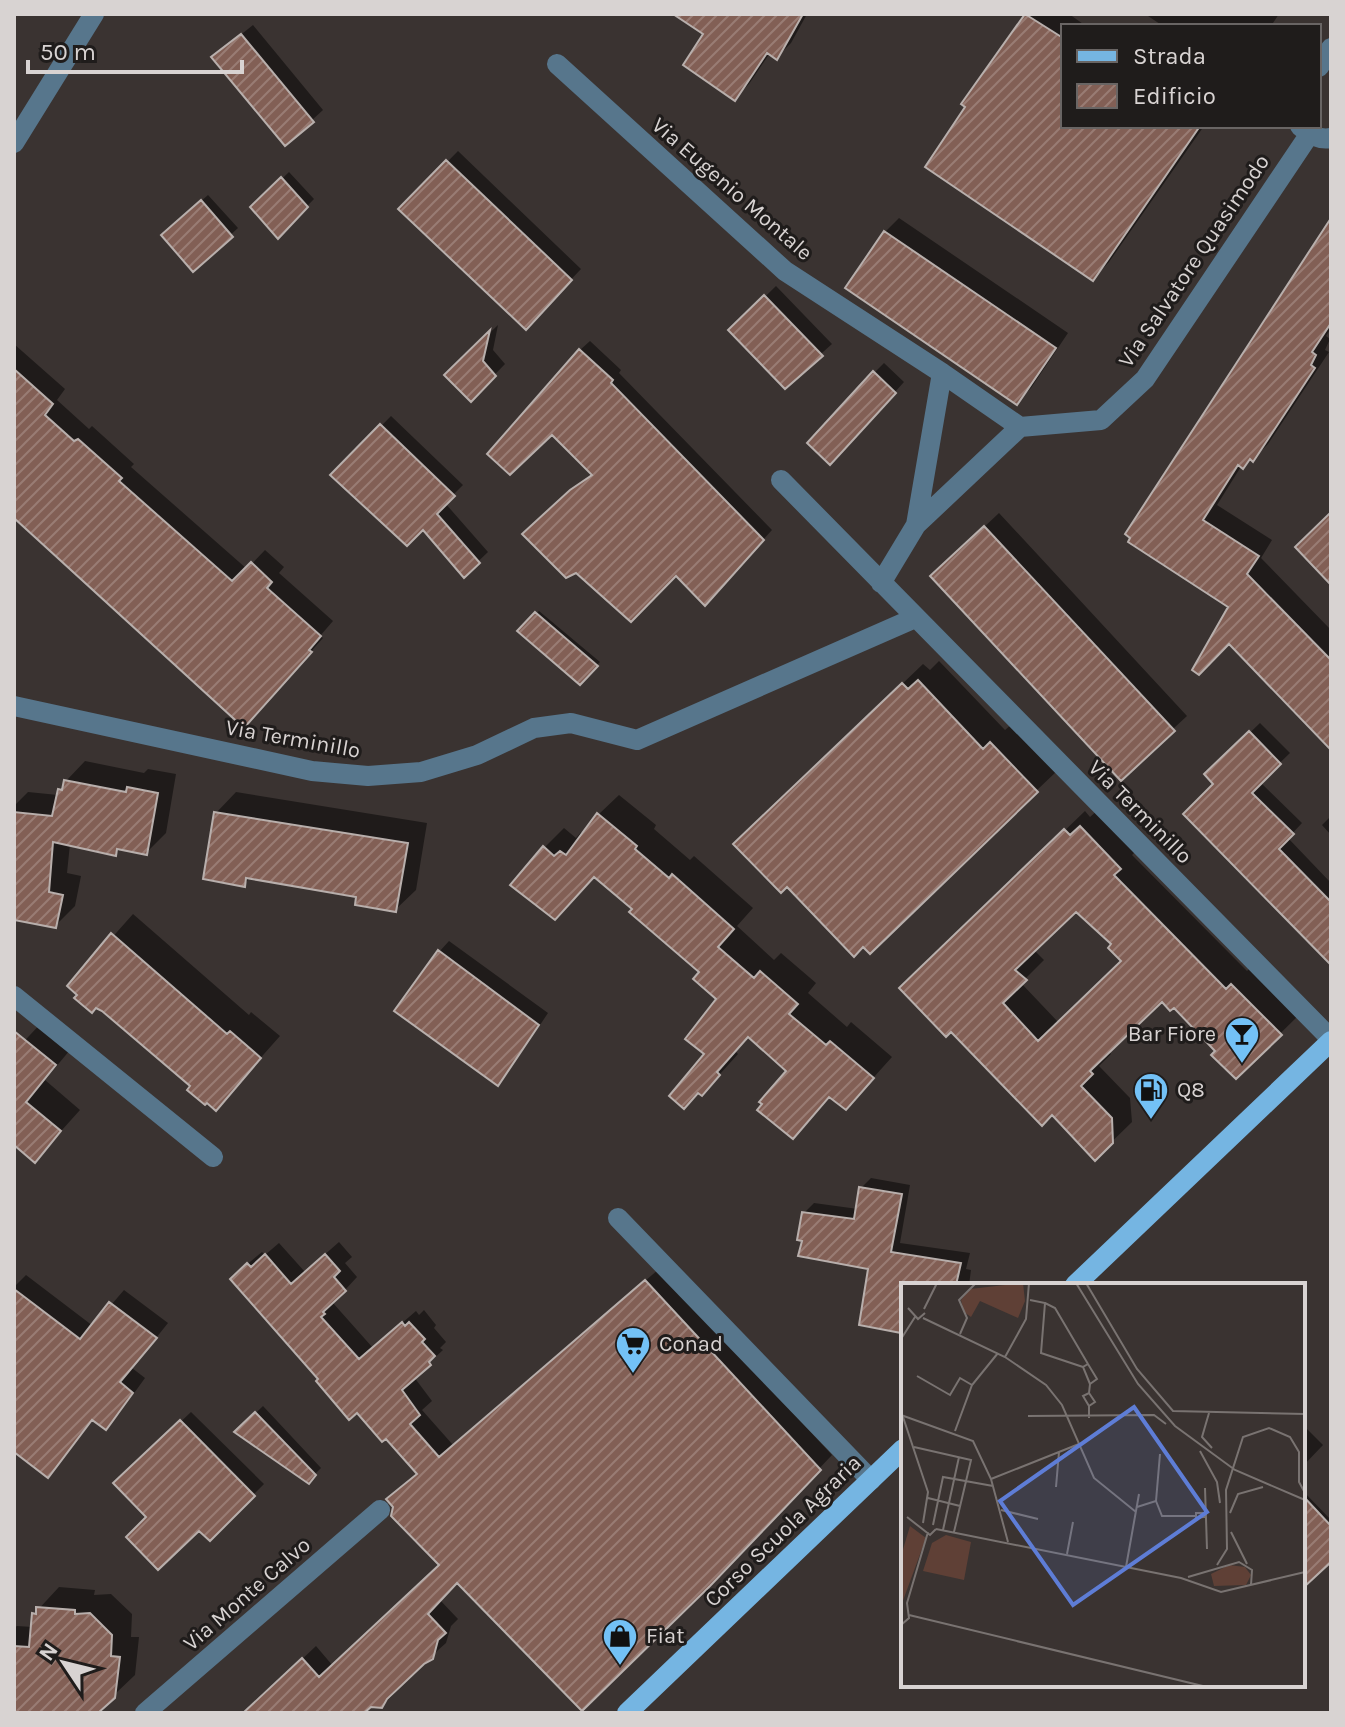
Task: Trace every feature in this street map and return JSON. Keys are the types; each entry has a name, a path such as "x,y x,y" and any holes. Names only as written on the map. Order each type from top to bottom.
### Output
{"main road":[{"path":"1077,1283 1331,1040"},
{"name":"Corso Scuola Agraria","path":"627,1713 901,1451"}],"street":[{"path":"14,143 94,14"},
{"name":"Via Eugenio Montale","path":"557,64 785,271 942,373"},
{"name":"Via Salvatore Quasimodo","path":"1020,427 1101,420 1145,379 1305,130 1322,139 1331,138"},
{"path":"881,583 916,525 1020,427 942,373 916,525"},
{"name":"Via Terminillo","path":"781,480 1331,1040"},
{"name":"Via Terminillo","path":"14,706 312,771 368,776 421,772 477,755 534,728 571,723 637,740 915,618"},
{"path":"14,996 213,1157"},
{"path":"618,1218 871,1480"},
{"name":"Via Monte Calvo","path":"145,1713 380,1510"}],"building":[{"path":"673,14 803,14 777,60 767,53 735,101 683,65 703,34"},
{"path":"1025,14 1061,37 1061,128 1199,128 1093,281 925,167 965,107 961,104"},
{"path":"241,34 314,122 285,146 211,57"},
{"path":"446,160 572,280 526,330 398,209"},
{"path":"281,177 308,207 278,239 250,207"},
{"path":"201,200 233,237 193,272 161,235"},
{"path":"1331,218 1331,323 1312,352 1316,355 1311,365 1315,368 1253,462 1250,459 1243,469 1238,465 1203,520 1259,556 1247,574 1331,660 1331,750 1229,644 1199,675 1192,670 1228,607 1128,542 1130,538 1125,534"},
{"path":"884,231 1056,348 1017,405 845,288"},
{"path":"764,295 823,356 785,389 728,330"},
{"path":"490,330 483,361 496,376 471,402 444,375"},
{"path":"579,349 613,380 611,383 764,540 705,606 676,576 631,622 576,573 566,578 522,534 570,490 592,475 552,435 510,475 487,454"},
{"path":"14,369 53,404 45,415 122,478 119,481 232,581 251,562 272,582 267,588 321,636 309,650 312,652 244,728 14,518"},
{"path":"873,371 896,393 830,465 807,443"},
{"path":"380,424 455,496 437,514 480,563 464,578 423,530 407,546 330,475"},
{"path":"1331,512 1331,585 1295,547"},
{"path":"984,526 1175,731 1121,781 930,576"},
{"path":"535,612 598,666 580,685 517,631"},
{"path":"918,680 983,749 990,742 1038,792 870,954 863,947 854,957 787,887 781,893 733,844 902,683 908,689"},
{"path":"1249,731 1281,764 1252,793 1294,834 1279,849 1331,902 1331,965 1183,814 1213,784 1204,774"},
{"path":"64,780 126,792 127,787 158,793 147,855 117,849 116,856 53,842 49,892 63,895 56,928 14,920 14,812 52,816 58,789 62,790"},
{"path":"214,812 408,843 396,912 355,905 356,897 246,878 245,887 203,879"},
{"path":"597,813 669,878 672,874 734,929 718,947 754,978 760,971 798,1004 789,1014 826,1045 830,1041 874,1078 846,1110 829,1097 793,1139 757,1110 762,1104 759,1102 786,1071 748,1037 717,1072 720,1075 702,1096 698,1093 684,1109 669,1096 704,1054 685,1039 716,999 693,979 699,972 629,912 632,909 594,877 555,920 510,885 543,846 554,856 560,851 566,855"},
{"path":"1080,826 1121,869 1114,875 1226,989 1231,984 1282,1035 1236,1079 1211,1055 1215,1051 1174,1008 1170,1011 1162,1002 1090,1071 1093,1074 1081,1086 1112,1118 1113,1143 1095,1161 1052,1115 1042,1126 951,1032 946,1037 899,988 1064,829 1070,835","holes":["1076,912 1111,944 1108,948 1121,961 1038,1041 1003,1003 1027,980 1015,970"]},
{"path":"111,933 227,1034 230,1031 261,1058 216,1111 187,1090 190,1086 102,1011 96,1008 92,1013 74,998 77,995 67,986"},
{"path":"438,950 539,1025 498,1086 394,1011"},
{"path":"14,1031 56,1065 26,1102 61,1131 35,1163 14,1145"},
{"path":"859,1187 902,1194 891,1252 961,1263 956,1283 901,1283 901,1333 859,1325 868,1269 798,1256 802,1241 797,1240 802,1212 854,1219"},
{"path":"265,1254 291,1284 325,1254 340,1271 334,1277 346,1291 321,1317 359,1359 402,1322 405,1326 409,1322 425,1339 422,1342 435,1356 429,1362 431,1365 402,1390 420,1415 410,1424 439,1457 645,1280 821,1470 710,1586 582,1711 457,1583 428,1614 446,1633 438,1640 433,1659 387,1699 382,1708 371,1707 364,1713 243,1713 302,1658 319,1677 439,1565 391,1516 393,1507 386,1499 417,1474 386,1439 382,1442 357,1413 349,1420 316,1381 318,1379 230,1279 247,1263 251,1267"},
{"path":"14,1289 80,1339 109,1302 157,1338 120,1382 133,1393 106,1430 92,1420 48,1478 14,1452"},
{"path":"255,1412 316,1475 309,1484 234,1432"},
{"path":"180,1420 255,1496 210,1541 199,1531 158,1570 126,1537 146,1517 113,1483"},
{"path":"1305,1498 1331,1526 1331,1562 1305,1586"},
{"path":"36,1607 75,1610 75,1614 90,1613 112,1635 111,1656 120,1657 115,1698 98,1713 14,1713 14,1646 29,1647 32,1613 36,1614"}],"place":[{"name":"Bar Fiore","path":"1242,1065"},
{"name":"Q8","path":"1151,1121"},
{"name":"Conad","path":"633,1375"},
{"name":"Fiat","path":"620,1667"}]}
